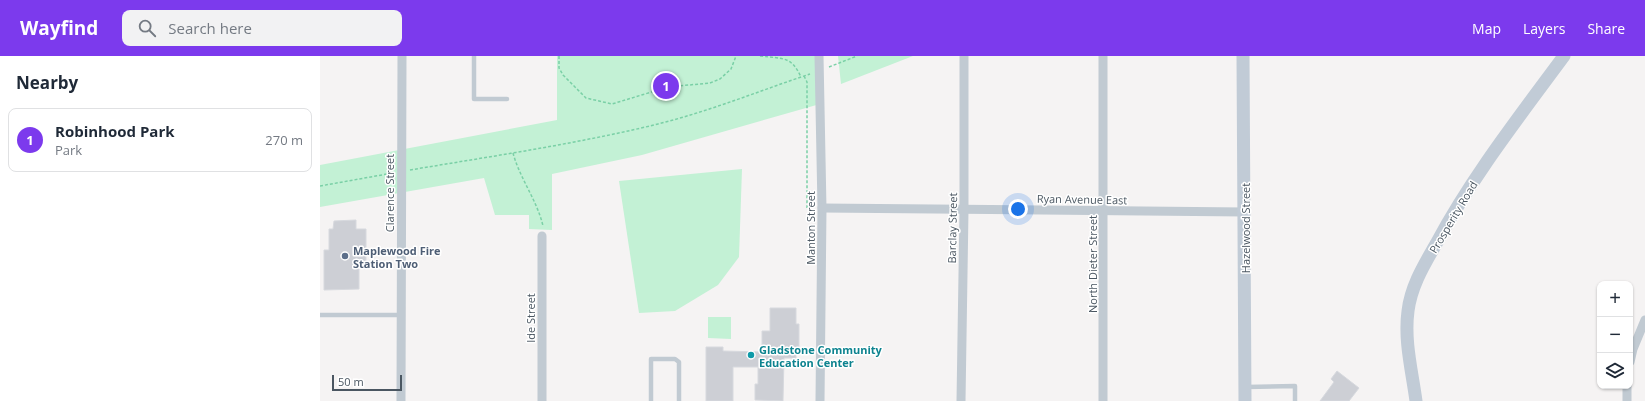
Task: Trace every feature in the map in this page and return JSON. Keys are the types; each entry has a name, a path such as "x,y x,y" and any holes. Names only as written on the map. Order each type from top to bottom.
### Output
{"street":[{"name":"Clarence Street","path":"401,401 400,172 402,56"},
{"name":"Manton Street","path":"819,56 822,208 820,401"},
{"name":"Barclay Street","path":"961,401 964,210 964,56"},
{"name":"North Dieter Street","path":"1103,56 1103,401"},
{"name":"Hazelwood Street","path":"1243,56 1245,401"},
{"name":"Prosperity Road","path":"1416,401 1407,326 1410,304 1418,277 1450,217 1472,183 1564,56"},
{"name":"Ryan Avenue East","path":"822,208 1245,212"},
{"name":"Ide Street","path":"542,236 542,401"},
{"path":"1632,353 1645,320"},
{"path":"1627,389 1627,401"}],"lane":[{"path":"474,56 474,99 507,99"},
{"path":"320,315 401,315"},
{"path":"651,401 651,359 675,359 679,362 679,401"},
{"path":"1245,387 1294,386 1295,401"}],"path":[{"path":"559,56 559,68 563,75 586,98 612,104 668,87 710,83 720,79 731,69 736,56"},
{"path":"760,56 790,58 795,63 801,77"},
{"path":"320,186 583,141 659,124 819,71 857,56"},
{"path":"804,76 807,82 807,208"},
{"path":"513,153 517,167 539,210 543,226 542,236"}],"green space":[{"path":"557,56 819,56 820,104 642,155 552,174 552,230 529,229 529,215 495,215 484,178 320,207 320,165 557,120"},
{"path":"838,56 913,56 841,84"},
{"path":"742,169 739,257 718,285 675,311 639,313 619,181"},
{"path":"708,317 731,317 731,339 708,338"}],"building":[{"name":"Maplewood Fire Station Two","path":"356,220 356,229 366,229 366,261 359,262 359,289 324,290 324,250 329,250 329,229 333,229 334,221"},
{"name":"Gladstone Community Education Center","path":"770,308 796,308 796,324 799,324 799,351 796,351 796,358 784,358 783,401 755,400 755,384 758,384 758,367 733,367 733,401 706,401 706,347 723,347 723,351 762,352 762,331 770,331"},
{"path":"1337,371 1359,388 1349,401 1320,401 1334,382 1331,379"}],"place":[{"name":"Robinhood Park","path":"666,86"},
{"name":"Maplewood Fire Station Two","path":"345,256"},
{"name":"Gladstone Community Education Center","path":"751,355"}]}
